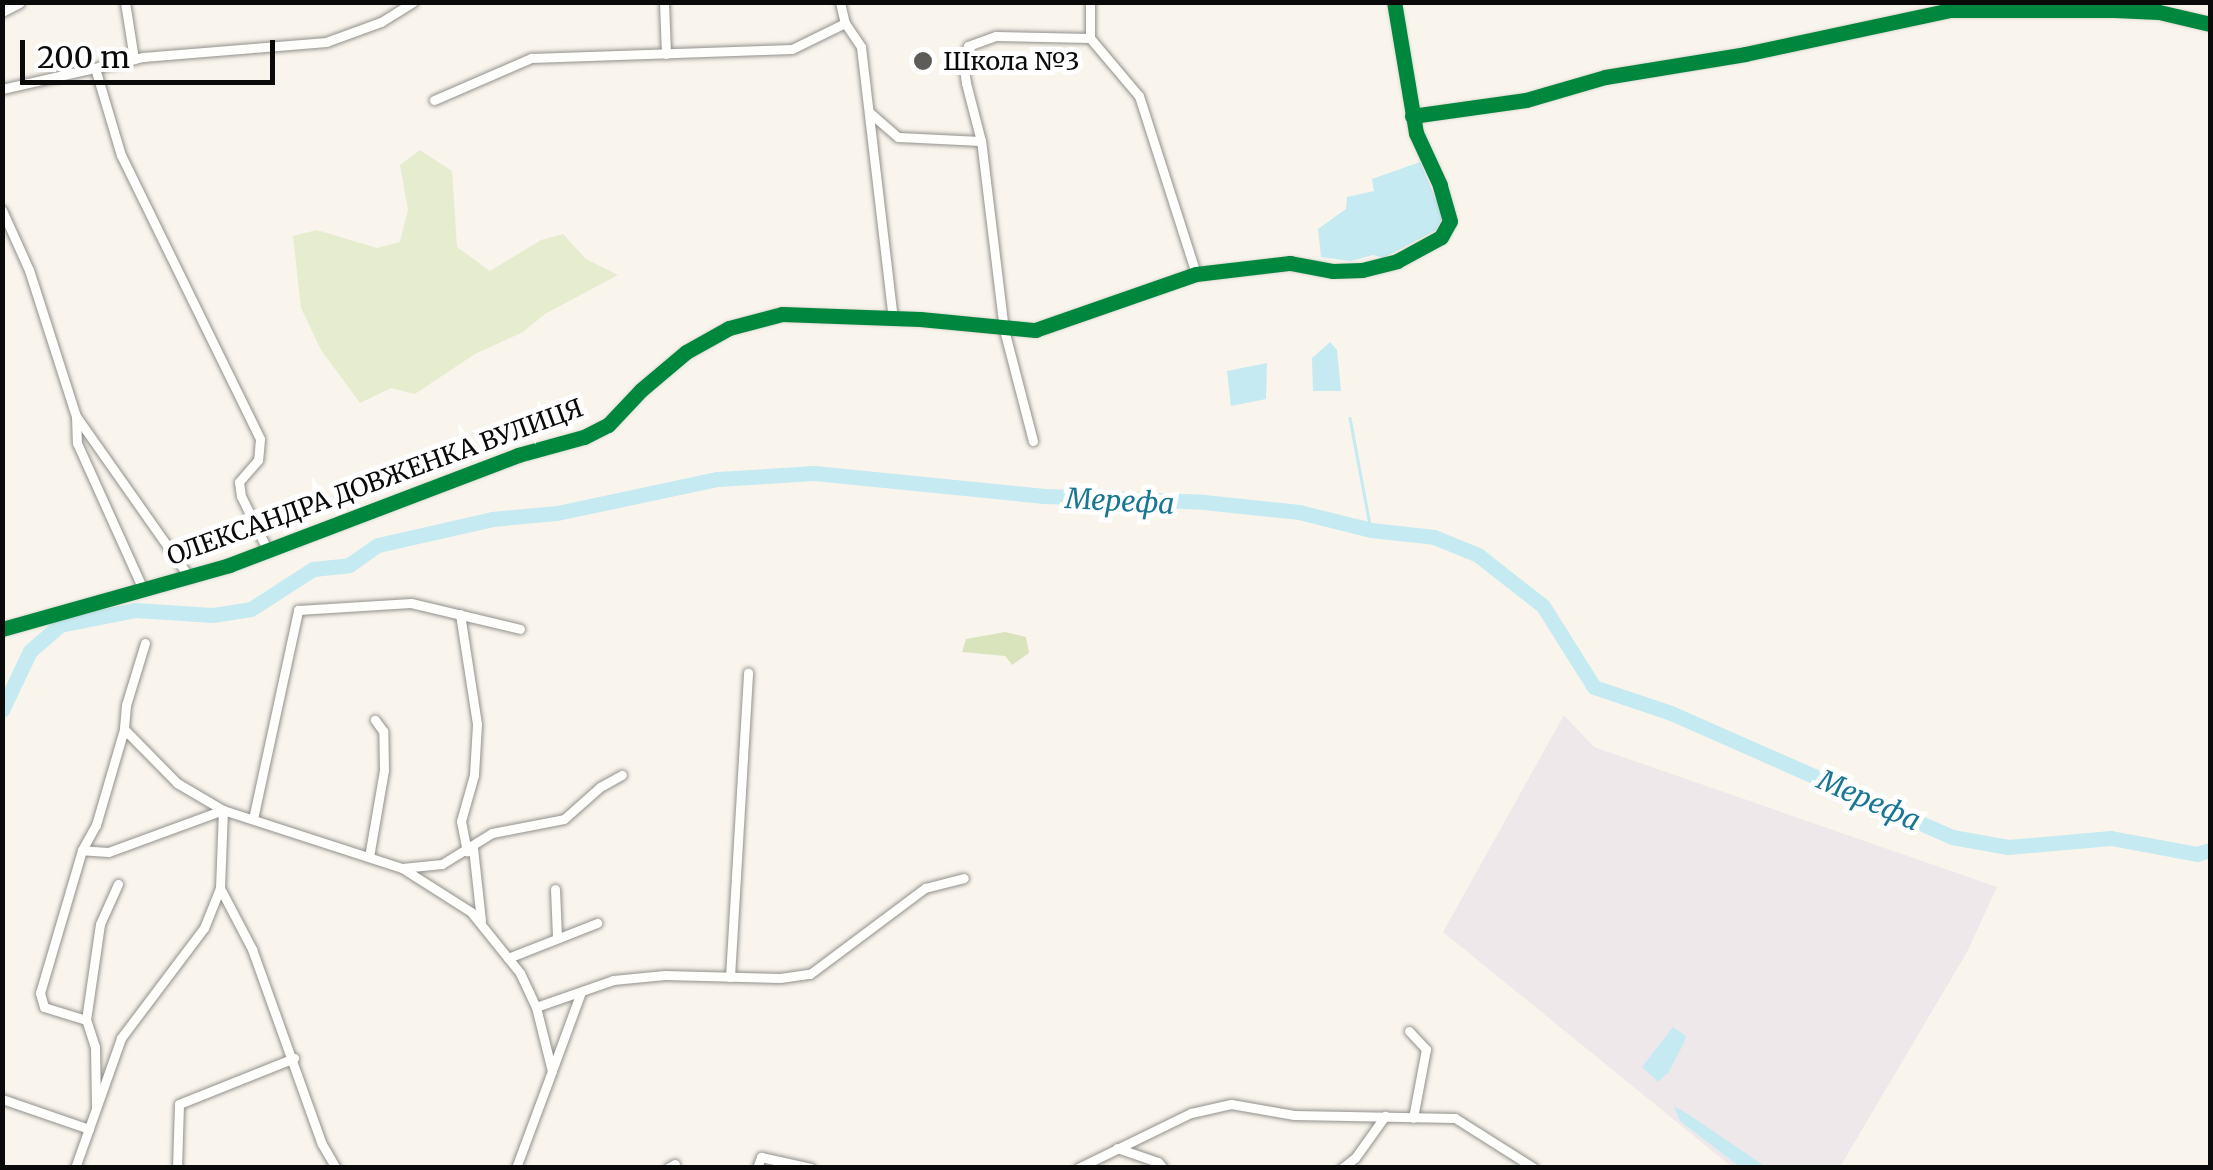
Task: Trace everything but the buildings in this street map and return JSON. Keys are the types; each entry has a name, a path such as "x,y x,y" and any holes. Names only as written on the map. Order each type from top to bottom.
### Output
{"street":[{"path":"2,11 19,2"},
{"path":"124,2 134,59"},
{"path":"2,88 134,59 326,42 381,22 413,2"},
{"path":"664,2 666,54"},
{"path":"840,2 845,23 861,47 892,318"},
{"path":"1090,2 1090,38 1139,96 1196,274"},
{"name":"ОЛЕКСАНДРА ДОВЖЕНКА ВУЛИЦЯ","path":"2,629 188,577 518,454 584,437 608,425 641,390 686,352 729,328 782,314 1035,330 1196,274 1290,263 1333,271 1362,270 1396,261 1440,236 1450,221 1450,211 1416,133 1394,2"},
{"path":"1412,116 1526,100 1605,78 1745,54 1962,6 2161,8 2210,24"},
{"path":"434,100 531,58 792,49 845,23"},
{"path":"1033,441 1004,330 981,141 963,62 968,46 996,36 1090,38"},
{"path":"95,68 121,155 260,439 258,460 240,482 241,496 268,550"},
{"path":"869,112 898,137 981,141"},
{"path":"2,210 29,270 76,416 77,443 143,589"},
{"path":"76,416 188,577"},
{"path":"253,819 298,610 411,604 520,629"},
{"path":"460,614 477,724 474,775 462,821 481,924"},
{"path":"86,1020 44,1007 40,1000 82,850 96,825 145,643"},
{"path":"730,978 748,674"},
{"path":"369,858 384,770 383,731 375,720"},
{"path":"124,728 177,783 223,810 402,868 471,912 508,958 536,1007 552,1070"},
{"path":"402,868 442,864 492,832 564,819 600,787 622,775"},
{"path":"82,850 108,852 223,810"},
{"path":"75,1168 121,1038 161,980 204,928 220,888 223,810"},
{"path":"536,1007 613,980 666,975 730,978 810,974 925,888 964,878"},
{"path":"96,1114 95,1047 86,1020 100,924 118,884"},
{"path":"220,888 252,949 322,1144 336,1168"},
{"path":"555,888 556,937"},
{"path":"508,958 597,923"},
{"path":"516,1168 580,992"},
{"path":"1409,1031 1426,1049 1413,1118"},
{"path":"177,1168 179,1104 294,1058"},
{"path":"2,1099 88,1130"},
{"path":"1078,1168 1190,1114 1231,1104 1294,1114 1455,1118 1534,1168"},
{"path":"1342,1168 1355,1158 1385,1116"},
{"path":"1117,1148 1158,1162 1162,1168"},
{"path":"758,1168 761,1157 811,1168"}],"shaded area":[{"path":"1564,715 1594,747 1997,887 1967,952 1840,1167 1732,1167 1443,932"}],"green space":[{"path":"420,150 452,171 457,247 490,271 541,240 563,234 586,259 618,275 545,314 523,332 475,354 415,394 391,388 360,403 321,350 301,308 293,236 317,230 377,248 400,242 408,210 400,165"},
{"path":"1005,632 1026,637 1029,653 1012,665 1005,656 962,652 966,639"}],"water":[{"path":"1420,162 1443,216 1436,230 1383,258 1373,255 1351,261 1321,257 1318,229 1346,209 1347,197 1374,191 1372,179"},
{"path":"1330,342 1337,350 1341,391 1313,391 1312,358"},
{"path":"1267,363 1266,399 1231,406 1227,371"},
{"path":"1673,1027 1686,1036 1668,1073 1658,1082 1642,1067"},
{"path":"1674,1106 1766,1167 1740,1167 1680,1121"}],"waterway":[{"path":"1350,418 1371,530"},
{"name":"Мерефа","path":"2,710 30,651 60,625 135,610 213,615 251,609 313,569 349,565 378,545 492,519 557,513 717,479 814,473 1044,496 1204,502 1299,512 1371,530 1434,537 1478,555 1543,606 1594,687 1671,713 1952,837 2008,847 2111,838 2197,854 2210,850"}],"cycle path":[{"path":"2,629 229,565 518,455 584,437 608,425 641,390 686,352 729,328 782,314 920,319 1035,330 1196,274 1290,263 1333,271 1362,270 1397,261 1441,237 1450,221 1440,185 1416,133 1394,2"},
{"path":"1412,116 1526,100 1605,77 1745,54 1950,10 2159,12 2210,24"}],"place":[{"name":"Школа №3","path":"923,61"}]}
